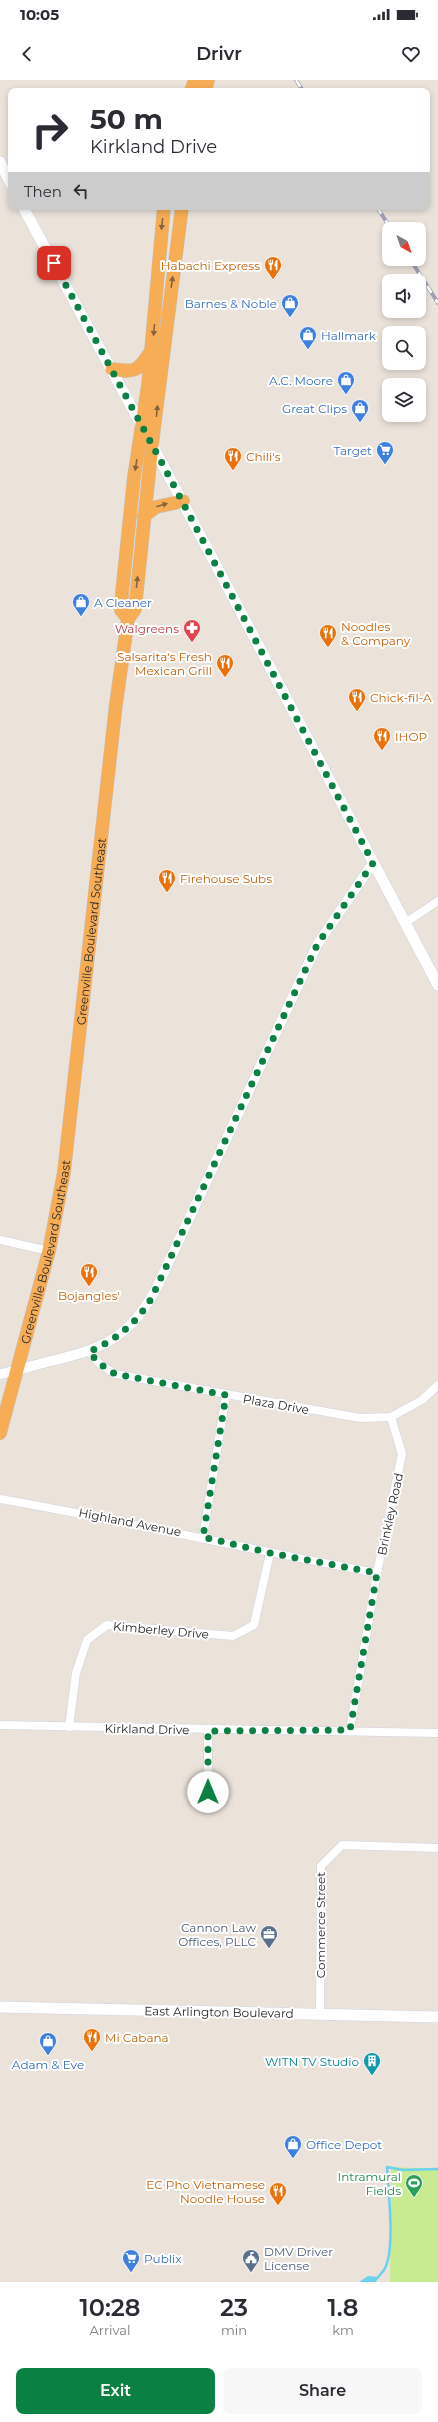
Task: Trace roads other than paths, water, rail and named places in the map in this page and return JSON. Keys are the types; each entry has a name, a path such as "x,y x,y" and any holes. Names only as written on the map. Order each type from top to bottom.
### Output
{"highway":[{"name":"Greenville Boulevard Southeast","path":"0,1433 49,1251 65,1165 116,704 128,619 121,610 122,593 134,477 152,349 164,210"},
{"path":"128,619 135,609 152,444 181,210"},
{"path":"112,369 130,372 140,368 152,349"},
{"path":"144,516 156,506 182,501"}],"main road":[{"path":"0,162 8,178"},
{"path":"26,210 152,444 438,985"},
{"name":"East Arlington Boulevard","path":"0,2007 438,2017"}],"street":[{"path":"0,1374 89,1352 110,1342 128,1329 141,1315 151,1299 317,945 373,863"},
{"path":"404,923 438,901"},
{"path":"0,1240 49,1251"},
{"name":"Plaza Drive","path":"89,1352 100,1364 115,1374 360,1418 391,1417 422,1400 438,1385"},
{"path":"203,1537 226,1395"},
{"name":"Brinkley Road","path":"350,1730 377,1573 402,1454 391,1417"},
{"name":"Highland Avenue","path":"0,1499 203,1537 270,1553 377,1573"},
{"name":"Kimberley Drive","path":"69,1727 76,1673 87,1640 107,1625 233,1636 254,1625 270,1553"},
{"name":"Kirkland Drive","path":"0,1725 208,1731 350,1730 438,1733"},
{"path":"208,1731 208,1792"},
{"name":"Commerce Street","path":"320,2014 321,1866 342,1845 438,1848"}],"water":[{"path":"368,2276 378,2277 376,2282 359,2282"}],"waterway":[{"path":"374,2282 384,2270 388,2261 390,2249 387,2167 403,2170 438,2169"}],"railway":[{"path":"296,80 301,88"},
{"path":"379,210 387,222"},
{"path":"414,266 438,303"}],"place":[{"name":"Habachi Express","path":"273,280"},
{"name":"Barnes & Noble","path":"290,318"},
{"name":"Hallmark","path":"308,350"},
{"name":"A.C. Moore","path":"346,395"},
{"name":"Great Clips","path":"360,423"},
{"name":"Target","path":"385,465"},
{"name":"Chili's","path":"233,471"},
{"name":"A Cleaner","path":"81,617"},
{"name":"Walgreens","path":"192,643"},
{"name":"Noodles & Company","path":"328,648"},
{"name":"Salsarita's Fresh Mexican Grill","path":"225,678"},
{"name":"Chick-fil-A","path":"357,712"},
{"name":"IHOP","path":"382,751"},
{"name":"Firehouse Subs","path":"167,893"},
{"name":"Bojangles'","path":"89,1287"},
{"name":"Cannon Law Offices, PLLC","path":"269,1949"},
{"name":"Mi Cabana","path":"92,2052"},
{"name":"Adam & Eve","path":"48,2056"},
{"name":"WITN TV Studio","path":"372,2076"},
{"name":"Office Depot","path":"293,2159"},
{"name":"Intramural Fields","path":"414,2198"},
{"name":"EC Pho Vietnamese Noodle House","path":"278,2206"},
{"name":"Publix","path":"131,2273"},
{"name":"DMV Driver License","path":"251,2273"}]}
